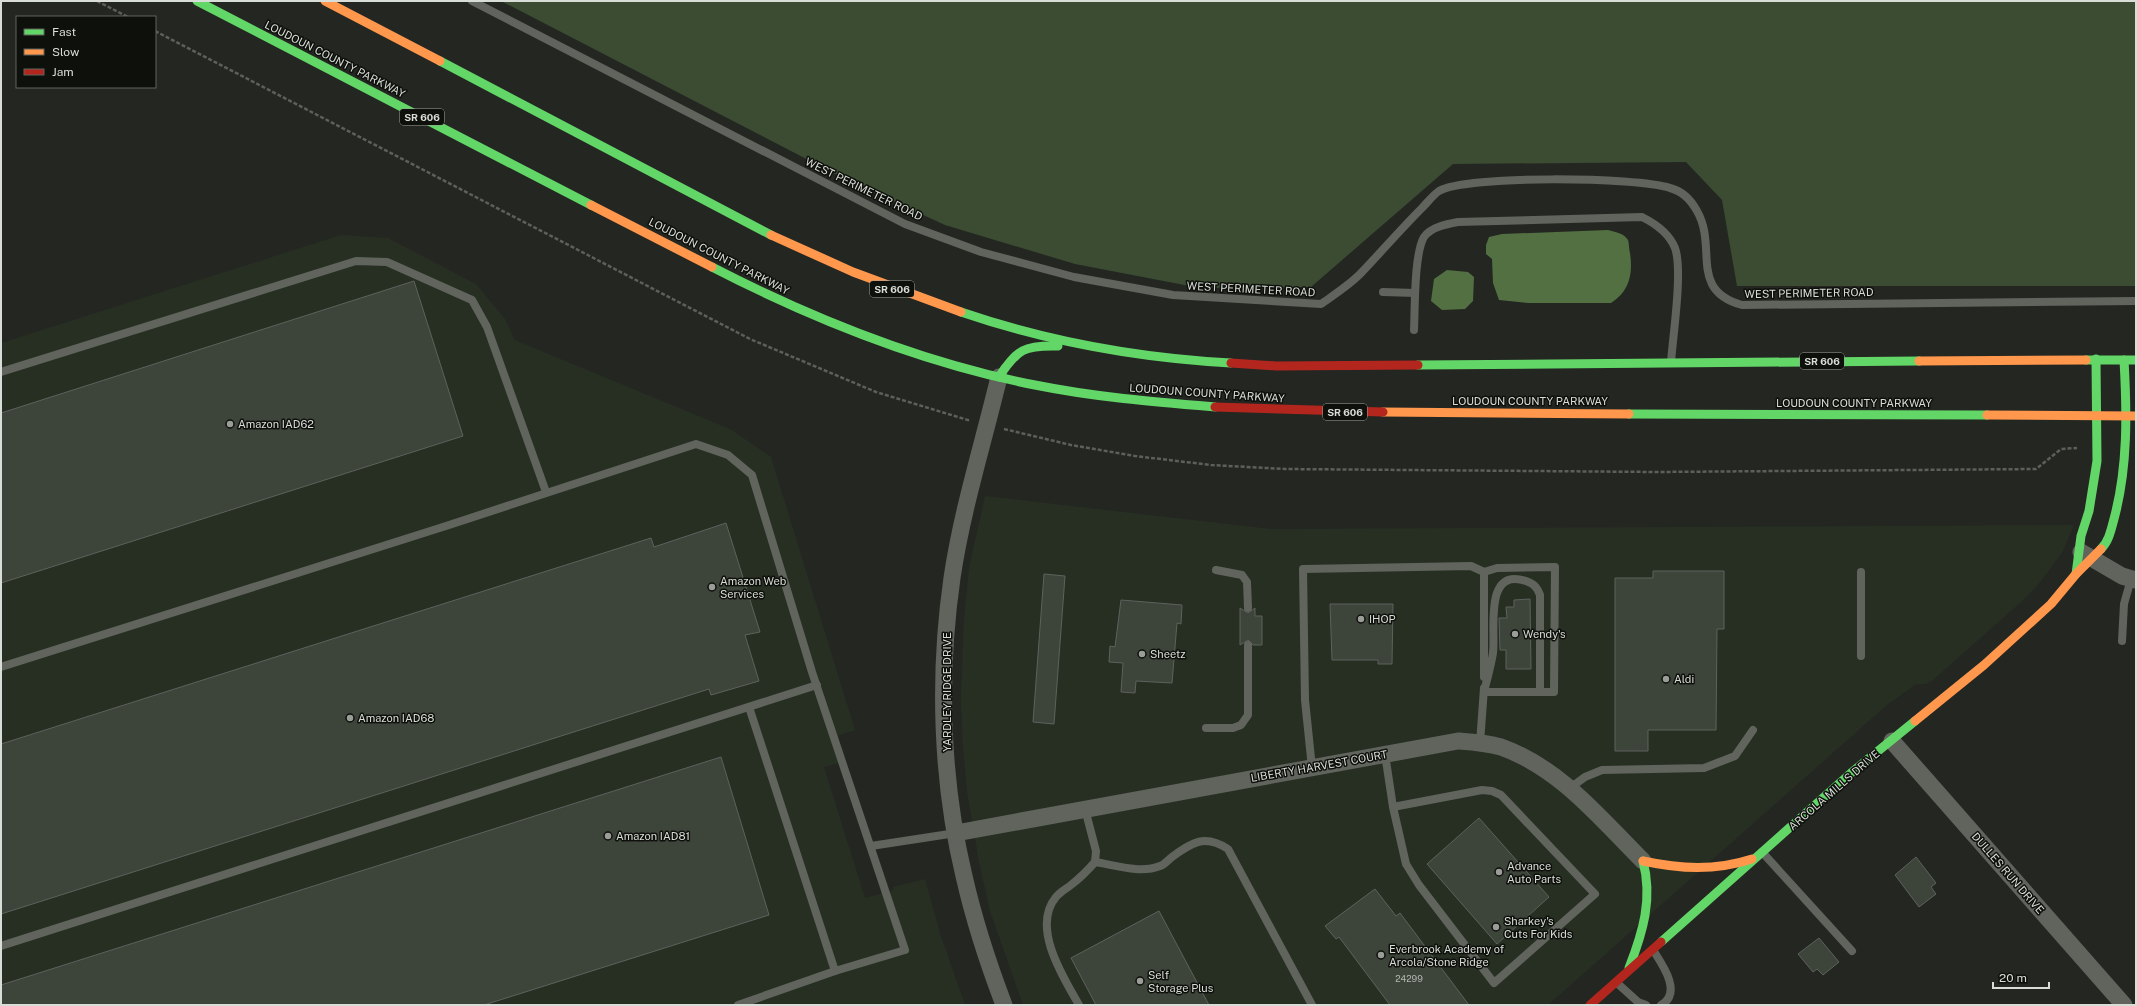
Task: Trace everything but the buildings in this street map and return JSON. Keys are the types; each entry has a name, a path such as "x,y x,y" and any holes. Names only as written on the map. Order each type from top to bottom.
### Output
{"main road":[{"name":"LOUDOUN COUNTY PARKWAY","path":"197,1 764,294 858,333 999,377 1084,394 1162,404 1321,412 2131,416"},
{"name":"SR 606","path":"325,1 771,236 843,270 941,307 1087,346 1216,362 1276,366 2096,359 2136,360"},
{"path":"999,377 1011,357 1022,349 1032,345 1087,346"},
{"path":"2076,574 2086,555 2081,536 2093,492 2097,461 2096,359"},
{"name":"ARCOLA MILLS DRIVE","path":"1590,1005 1851,773 1931,710 2024,630 2051,604 2076,574 2086,555 2107,543 2118,504 2131,416 2124,360"},
{"path":"1643,861 1669,867 1726,867 1760,855"},
{"path":"1628,972 1641,935 1649,893 1647,873 1643,861"}],"street":[{"name":"YARDLEY RIDGE DRIVE","path":"999,377 959,538 947,618 945,712 949,785 964,875 975,919 1004,1005"},
{"path":"2086,555 2134,579"},
{"name":"LIBERTY HARVEST COURT","path":"956,832 1085,810 1458,741 1480,743 1499,747 1520,755 1548,771 1570,788 1643,861"},
{"name":"DULLES RUN DRIVE","path":"1892,741 2124,1005"}],"lane":[{"name":"WEST PERIMETER ROAD","path":"472,1 905,224 981,252 1074,277 1173,296 1322,304 1360,274 1439,191 1465,184 1571,179 1642,183 1670,188 1685,195 1697,211 1704,231 1708,274 1715,292 1728,301 1742,305 2136,301"},
{"path":"1414,330 1415,293 1420,251 1425,236 1438,227 1458,222 1610,216 1642,217 1654,223 1666,232 1675,248 1678,266 1671,362"},
{"path":"1,372 356,261 387,262 472,300 488,327 546,492"},
{"path":"1383,292 1415,293"},
{"path":"1,667 696,444 728,455 752,475 817,686 906,950 834,970 761,1001 738,1005"},
{"path":"1312,768 1305,700 1302,569 1470,566 1484,572 1497,568 1555,567 1554,692 1484,692"},
{"path":"1216,570 1242,575 1247,582 1248,608"},
{"path":"1480,743 1484,692 1484,572"},
{"path":"1861,572 1861,656"},
{"path":"1484,692 1493,652 1494,602 1500,586 1506,581 1514,579 1532,583 1537,587 1540,595 1540,692"},
{"path":"2122,641 2124,604 2134,579"},
{"path":"1206,728 1241,725 1248,715 1248,645"},
{"path":"1,946 817,686"},
{"path":"749,707 834,970"},
{"path":"1570,788 1585,777 1602,770 1704,768 1735,756 1753,730"},
{"path":"1385,754 1393,808 1406,864 1419,885 1494,983 1595,894 1501,795 1492,791 1482,790 1393,808"},
{"path":"1079,1005 1048,941 1047,925 1050,910 1056,897 1083,875 1095,862 1096,851 1085,810"},
{"path":"871,846 956,832"},
{"path":"1095,862 1142,870 1160,866 1188,846 1203,840 1216,842 1222,845 1228,849 1312,1005"},
{"path":"1760,855 1852,951"},
{"path":"1653,949 1668,973 1671,993 1666,1002 1661,1005"},
{"path":"1616,982 1638,1002 1646,1005"}],"path":[{"path":"97,1 126,16"}],"shaded area":[{"path":"501,1 2136,1 2136,286 1737,286 1722,200 1686,162 1453,164 1311,287 1200,288 1075,264 945,225 849,181"},
{"path":"1608,230 1619,233 1628,240 1631,260 1629,281 1622,293 1611,303 1528,303 1499,300 1493,283 1492,259 1486,254 1486,245 1489,237 1502,234"},
{"path":"341,235 388,238 476,284 505,319 515,340 732,430 771,457 855,730 834,737 842,762 824,767 865,898 894,890 893,887 925,879 940,933 965,1005 1,1005 1,343"},
{"path":"1447,270 1468,272 1474,277 1473,301 1465,309 1442,310 1431,301 1434,279"},
{"path":"985,496 1271,529 2074,525 2062,553 2037,586 2021,602 1932,681 1925,684 1916,684 1887,705 1548,1005 1023,1005 990,911 980,867 967,792 963,748 961,698 964,618 969,568"}],"traffic: fast":[{"path":"197,1 591,205"},
{"path":"440,61 771,235"},
{"path":"712,267 750,286 829,321 910,352 951,365 993,376 1080,393 1215,407"},
{"path":"961,312 1027,332 1094,347 1162,357 1231,363"},
{"path":"999,377 1011,360 1023,351 1037,346 1058,346"},
{"path":"2076,574 2081,536 2089,511 2097,461 2096,359"},
{"path":"2086,360 2136,360"},
{"path":"2101,549 2108,539 2111,531 2122,480 2126,420 2124,360"},
{"path":"1418,365 1919,361"},
{"path":"1629,414 1987,415"},
{"path":"1661,942 1851,773 1915,721"},
{"path":"1629,968 1642,928 1647,902 1646,875 1643,861"}],"traffic: slow":[{"path":"325,1 440,61"},
{"path":"591,205 712,267"},
{"path":"771,235 853,272 961,312"},
{"path":"1919,361 2086,360"},
{"path":"1383,412 1629,414"},
{"path":"1987,415 2136,416"},
{"path":"1915,721 1984,665 2051,604 2076,574 2101,549"},
{"path":"1643,861 1670,866 1698,868 1725,866 1752,859"}],"traffic: jam":[{"path":"1231,363 1276,366 1418,365"},
{"path":"1215,407 1383,412"},
{"path":"1590,1005 1661,942"}],"place":[{"name":"Amazon IAD62","path":"230,424"},
{"name":"Amazon Web Services","path":"712,587"},
{"name":"IHOP","path":"1361,619"},
{"name":"Wendy's","path":"1515,634"},
{"name":"Sheetz","path":"1142,654"},
{"name":"Aldi","path":"1666,679"},
{"name":"Amazon IAD68","path":"350,718"},
{"name":"Amazon IAD81","path":"608,836"},
{"name":"Advance Auto Parts","path":"1499,872"},
{"name":"Sharkey's Cuts For Kids","path":"1496,927"},
{"name":"Everbrook Academy of Arcola/Stone Ridge","path":"1381,955"},
{"name":"Self Storage Plus","path":"1140,981"}]}
